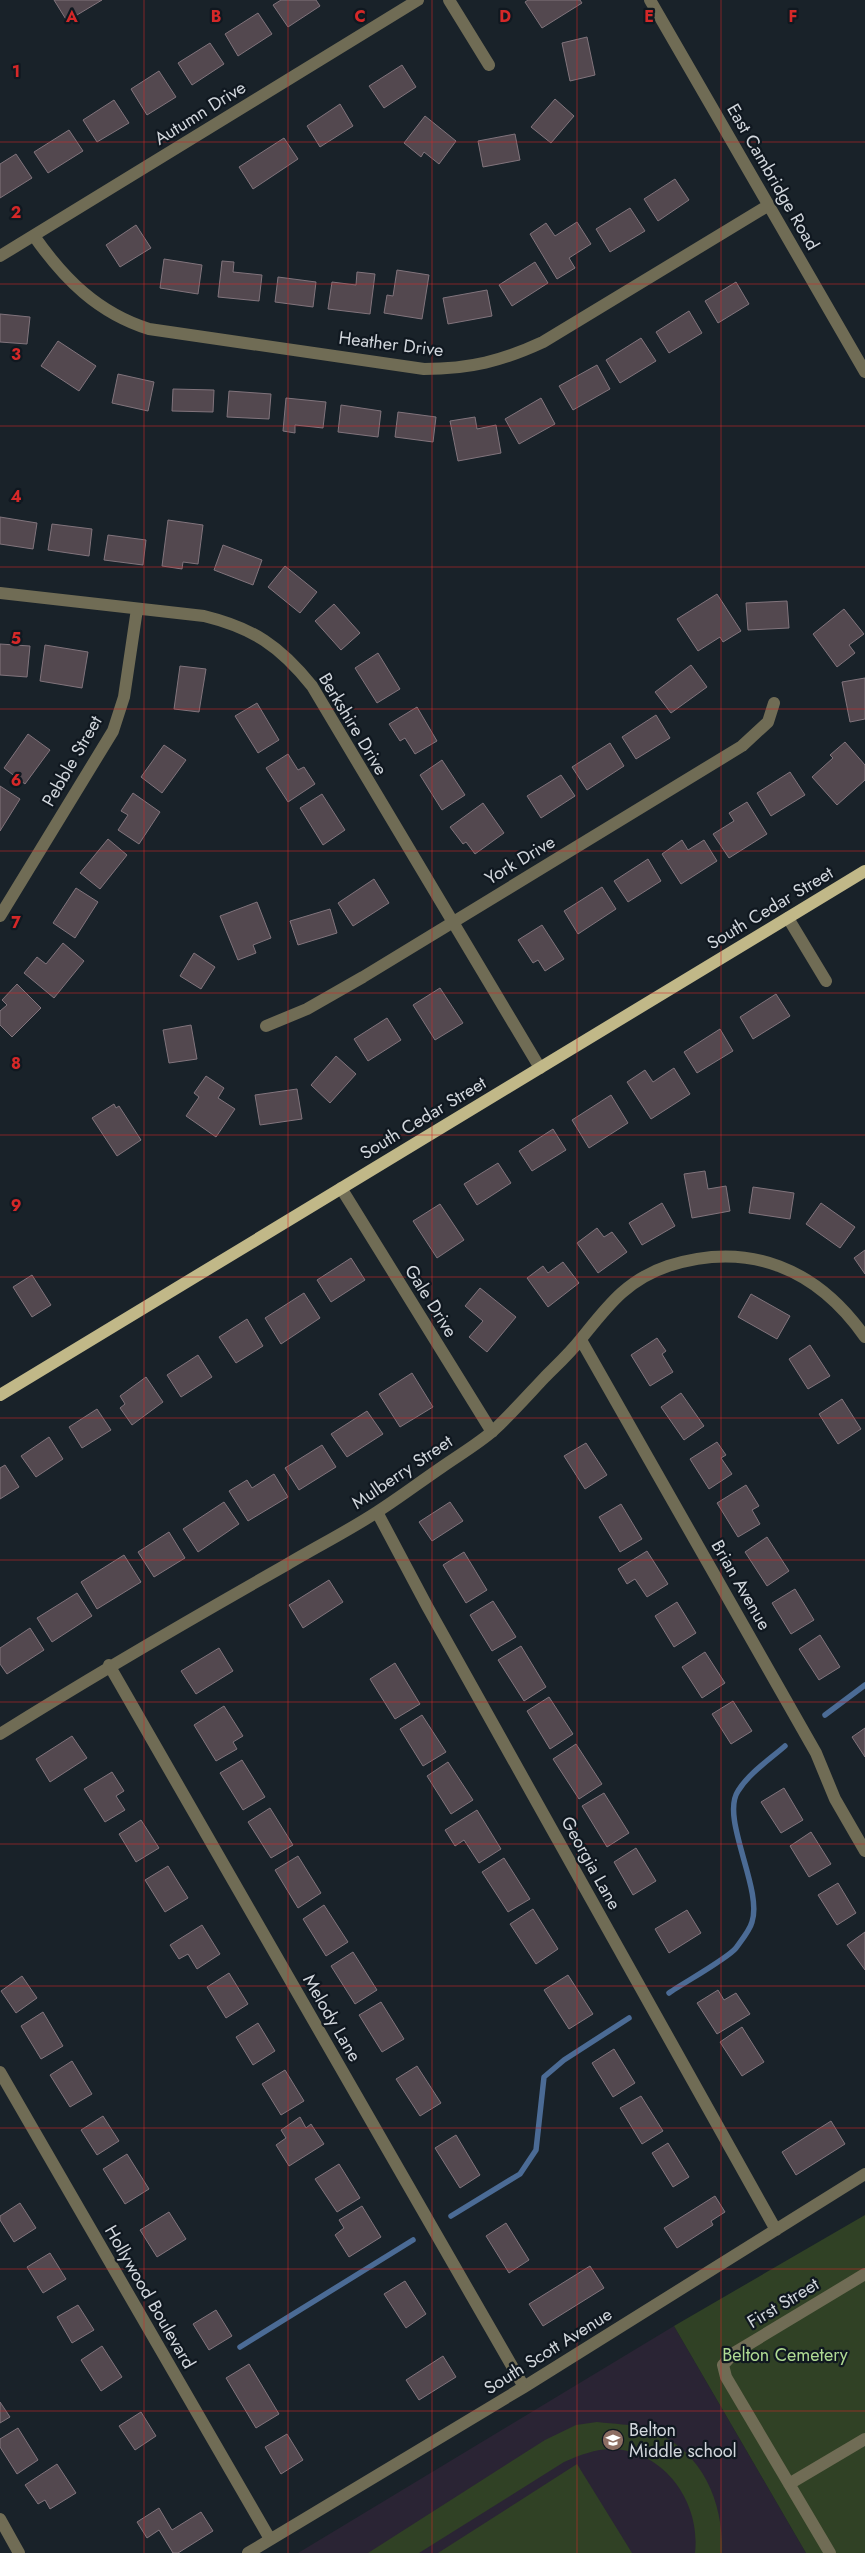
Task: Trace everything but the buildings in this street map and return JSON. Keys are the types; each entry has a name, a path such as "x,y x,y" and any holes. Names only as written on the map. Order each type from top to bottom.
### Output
{"main road":[{"name":"South Cedar Street","path":"0,1394 865,871"}],"street":[{"name":"Autumn Drive","path":"0,256 418,0"},
{"path":"449,0 489,65"},
{"name":"East Cambridge Road","path":"650,0 865,372"},
{"name":"Heather Drive","path":"34,236 54,265 75,287 100,306 124,320 149,329 424,369 456,369 506,358 543,342 769,206"},
{"name":"Berkshire Drive","path":"0,593 204,616 232,623 255,633 275,646 295,665 312,686 540,1068"},
{"name":"Pebble Street","path":"0,916 112,730 124,697 137,609"},
{"name":"York Drive","path":"266,1026 307,1009 742,746 768,722 774,703"},
{"path":"788,918 826,981"},
{"name":"Gale Drive","path":"341,1188 492,1432"},
{"name":"Mulberry Street","path":"0,1734 109,1666 377,1512 492,1432 581,1340 594,1319 614,1298 637,1281 665,1267 692,1259 721,1256 752,1259 783,1267 803,1277 831,1297 849,1315 865,1337"},
{"name":"Brian Avenue","path":"581,1340 816,1753 835,1799 865,1851"},
{"name":"Georgia Lane","path":"377,1512 427,1606 776,2230"},
{"name":"Melody Lane","path":"109,1666 524,2387"},
{"name":"Hollywood Boulevard","path":"0,2072 270,2539"},
{"name":"South Scott Avenue","path":"248,2553 524,2387 865,2174"},
{"name":"First Street","path":"789,2484 726,2378 723,2366 734,2353 865,2274"},
{"path":"830,2553 789,2484 865,2439"},
{"path":"0,2519 19,2553"}],"shaded area":[{"name":"Belton Middle school","path":"674,2326 806,2553 298,2553"}],"green space":[{"name":"Belton Cemetery","path":"865,2215 865,2553 806,2553 674,2326"},
{"path":"597,2422 647,2429 666,2437 695,2462 713,2495 719,2514 722,2533 722,2553 695,2553 695,2534 692,2516 676,2483 663,2470 648,2459 631,2452 612,2449 588,2453 564,2462 419,2553 368,2553 545,2440 576,2425"},
{"path":"577,2464 632,2553 438,2553"}],"waterway":[{"path":"825,1715 865,1685"},
{"path":"669,1993 731,1953 743,1939 751,1925 754,1908 752,1891 737,1836 734,1803 738,1791 748,1778 785,1746"},
{"path":"451,2216 520,2174 536,2150 544,2077 564,2060 629,2018"},
{"path":"240,2347 413,2240"}],"place":[{"name":"Belton Middle school","path":"613,2440"}]}
